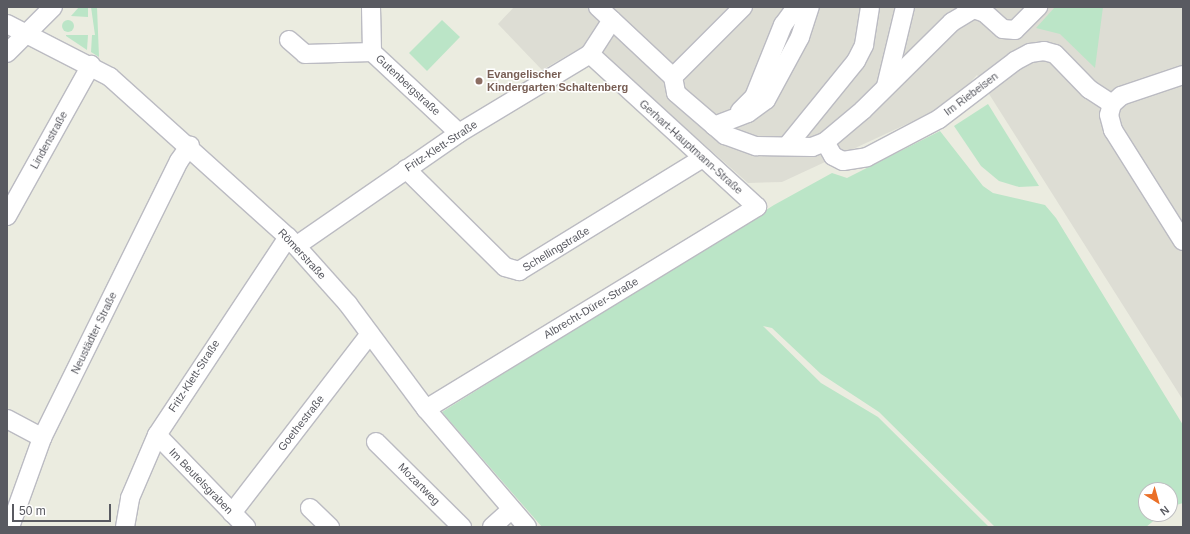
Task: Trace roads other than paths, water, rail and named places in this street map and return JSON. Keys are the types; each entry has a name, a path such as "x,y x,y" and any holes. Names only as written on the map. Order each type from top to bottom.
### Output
{"street":[{"path":"7,53 53,7"},
{"name":"Gutenbergstraße","path":"370,7 372,52 459,133"},
{"path":"598,7 673,77 676,93 721,123 742,143 812,147 825,142 952,22 974,9 985,13 1003,29 1015,30 1038,7"},
{"path":"673,77 742,7"},
{"path":"721,123 754,97 783,25 796,7"},
{"path":"721,123 748,113 766,100 800,37 810,7"},
{"path":"788,146 856,61 864,44 870,7"},
{"path":"886,86 905,7"},
{"path":"590,54 612,20"},
{"name":"Römerstraße","path":"7,24 91,65 110,77 190,145 292,241 370,334 426,409 527,527"},
{"path":"289,40 305,54 372,52"},
{"name":"Im Riebeisen","path":"825,142 833,156 843,161 867,157 939,118 1015,61 1044,50 1055,54 1089,89 1112,104"},
{"name":"Fritz-Klett-Straße","path":"125,527 130,498 157,435 292,241 406,169 459,133 590,54"},
{"name":"Gerhart-Hauptmann-Straße","path":"590,54 756,206"},
{"name":"Lindenstraße","path":"7,216 91,65"},
{"path":"1183,75 1131,91 1112,104 1109,114 1114,130 1183,241"},
{"name":"Neustädter Straße","path":"10,527 42,438 179,161 190,145"},
{"name":"Schellingstraße","path":"406,169 505,267 519,271 703,158"},
{"name":"Albrecht-Dürer-Straße","path":"426,409 756,206"},
{"name":"Goethestraße","path":"232,513 370,334"},
{"path":"7,419 42,438"},
{"name":"Im Beutelsgraben","path":"157,435 246,527"},
{"name":"Mozartweg","path":"376,442 462,527"},
{"path":"310,508 330,527"},
{"path":"492,527 511,510"}],"place":[{"name":"Evangelischer Kindergarten Schaltenberg","path":"479,81"}]}
